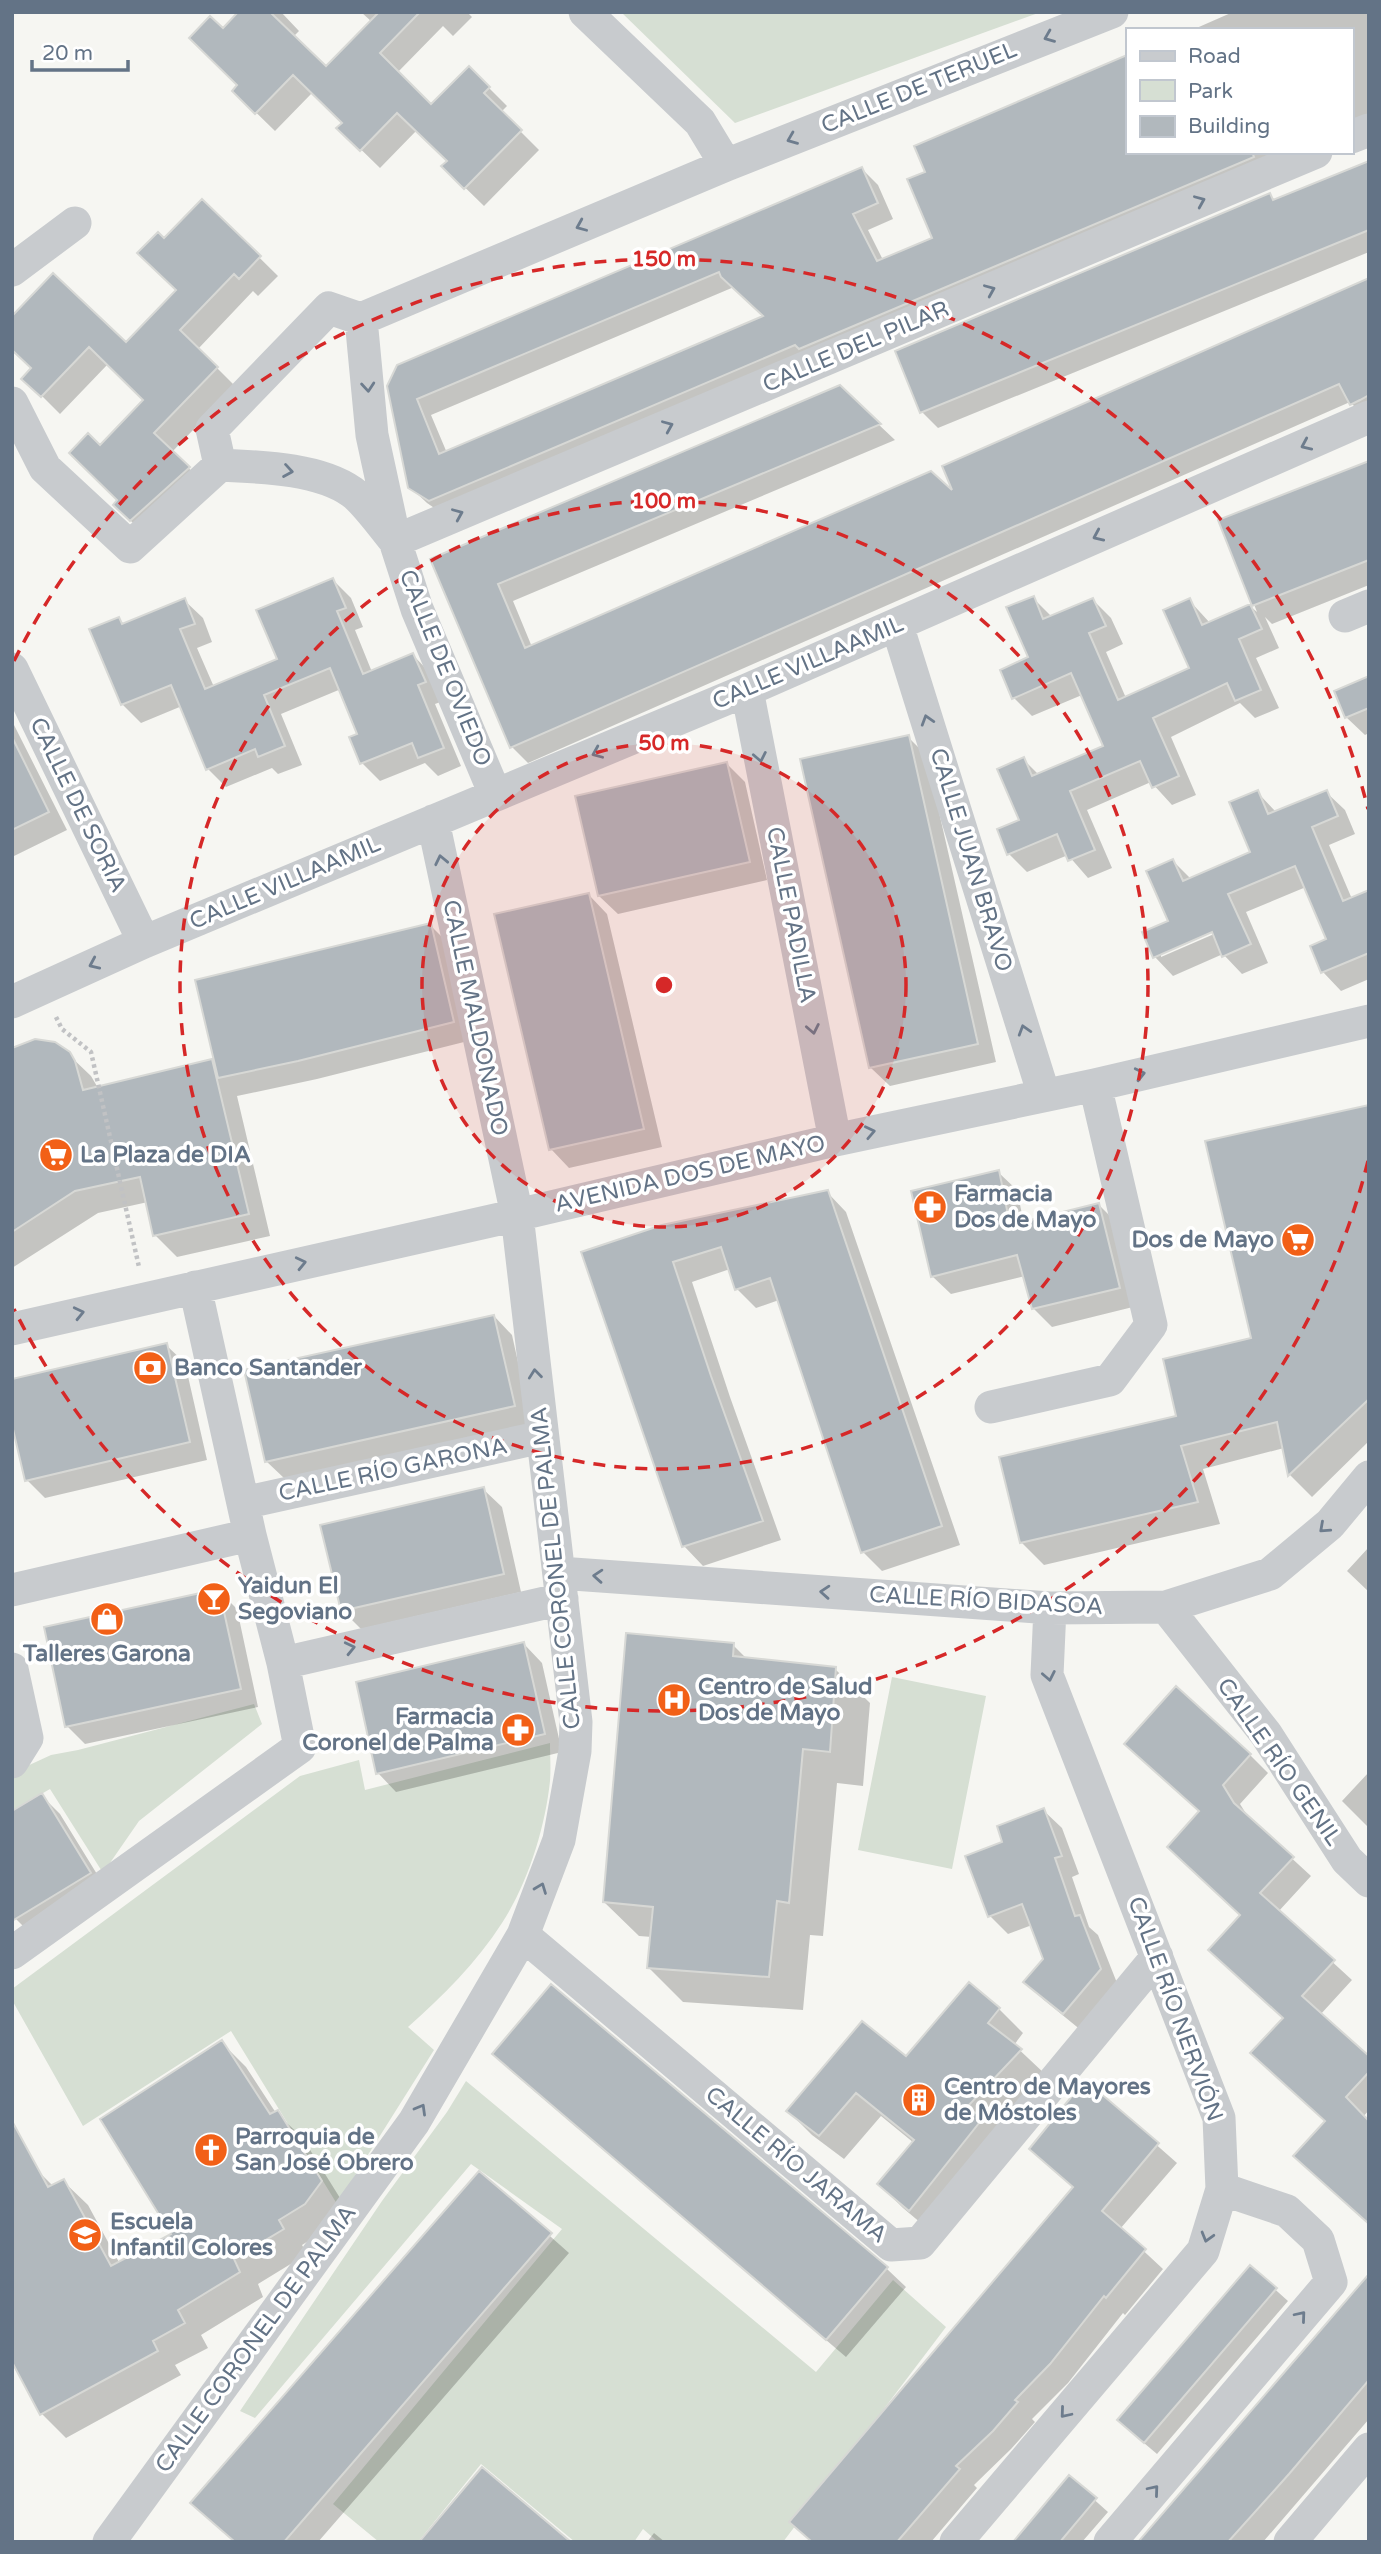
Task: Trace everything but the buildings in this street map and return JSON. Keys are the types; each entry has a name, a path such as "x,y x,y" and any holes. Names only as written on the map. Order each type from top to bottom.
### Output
{"street":[{"path":"585,12 700,122 726,165"},
{"name":"CALLE DE TERUEL","path":"361,319 726,165 1112,12"},
{"path":"1353,137 1369,130"},
{"name":"CALLE DEL PILAR","path":"395,541 1311,154"},
{"path":"12,270 75,223"},
{"path":"12,403 45,468 130,547 220,465 212,429 330,308 361,319"},
{"name":"CALLE DE OVIEDO","path":"361,319 372,435 395,541 418,609 495,794"},
{"name":"CALLE VILLAAMIL","path":"12,1002 144,942 747,690 1369,417"},
{"name":"CALLE DE OVIEDO","path":"220,465 313,475 352,492 395,541"},
{"name":"CALLE JUAN BRAVO","path":"897,625 1044,1095"},
{"name":"CALLE DE SORIA","path":"12,669 144,942"},
{"name":"CALLE PADILLA","path":"747,690 835,1140"},
{"name":"CALLE MALDONADO","path":"433,821 517,1215"},
{"name":"AVENIDA DOS DE MAYO","path":"12,1329 835,1140 1369,1021"},
{"path":"991,1408 1110,1380 1151,1325 1095,1084"},
{"name":"CALLE CORONEL DE PALMA","path":"109,2542 414,2122 523,1935 559,1840 575,1751 576,1722 517,1215"},
{"path":"12,1954 300,1746 195,1287"},
{"name":"CALLE RÍO GARONA","path":"243,1503 542,1437"},
{"name":"CALLE RÍO BIDASOA","path":"283,1663 561,1586 1050,1608 1166,1607 1270,1574 1330,1524 1369,1477"},
{"path":"12,1590 250,1535"},
{"name":"CALLE RÍO GENIL","path":"1166,1607 1266,1734 1347,1860 1369,1881"},
{"name":"CALLE RÍO NERVIÓN","path":"956,2542 1203,2250 1222,2189 1219,2118 1047,1675 1050,1608"},
{"path":"12,1669 27,1738 12,1762"},
{"name":"CALLE RÍO JARAMA","path":"523,1935 891,2245 920,2243 1157,1957"},
{"path":"1110,2542 1331,2282 1318,2240 1287,2211 1222,2189"},
{"path":"1290,2542 1369,2449"}],"path":[{"path":"43,987 62,1029 91,1052 146,1298"}],"green space":[{"path":"621,12 1041,12 735,123"},
{"path":"892,1677 986,1696 952,1869 858,1850"},
{"path":"254,1704 262,1724 139,1821 103,1873 50,1789 12,1811 12,1773 51,1755"},
{"path":"550,1743 550,1781 544,1817 534,1855 520,1891 482,1951 446,1991 408,2027 434,2050 337,2204 231,2031 83,2126 12,2000 12,1989 300,1776 359,1760 365,1790"},
{"path":"466,2081 816,2372 893,2280 946,2327 783,2542 658,2542 643,2529 634,2542 575,2542 481,2464 418,2542 379,2542 333,2504 562,2229 471,2164 255,2418 240,2411"}],"place":[{"name":"La Plaza de DIA","path":"56,1155"},
{"name":"Farmacia Dos de Mayo","path":"930,1207"},
{"name":"Dos de Mayo","path":"1298,1240"},
{"name":"Banco Santander","path":"150,1368"},
{"name":"Yaidun El Segoviano","path":"214,1599"},
{"name":"Talleres Garona","path":"107,1619"},
{"name":"Centro de Salud Dos de Mayo","path":"674,1700"},
{"name":"Farmacia Coronel de Palma","path":"518,1730"},
{"name":"Centro de Mayores de Móstoles","path":"919,2100"},
{"name":"Parroquia de San José Obrero","path":"211,2150"},
{"name":"Escuela Infantil Colores","path":"85,2235"}]}
